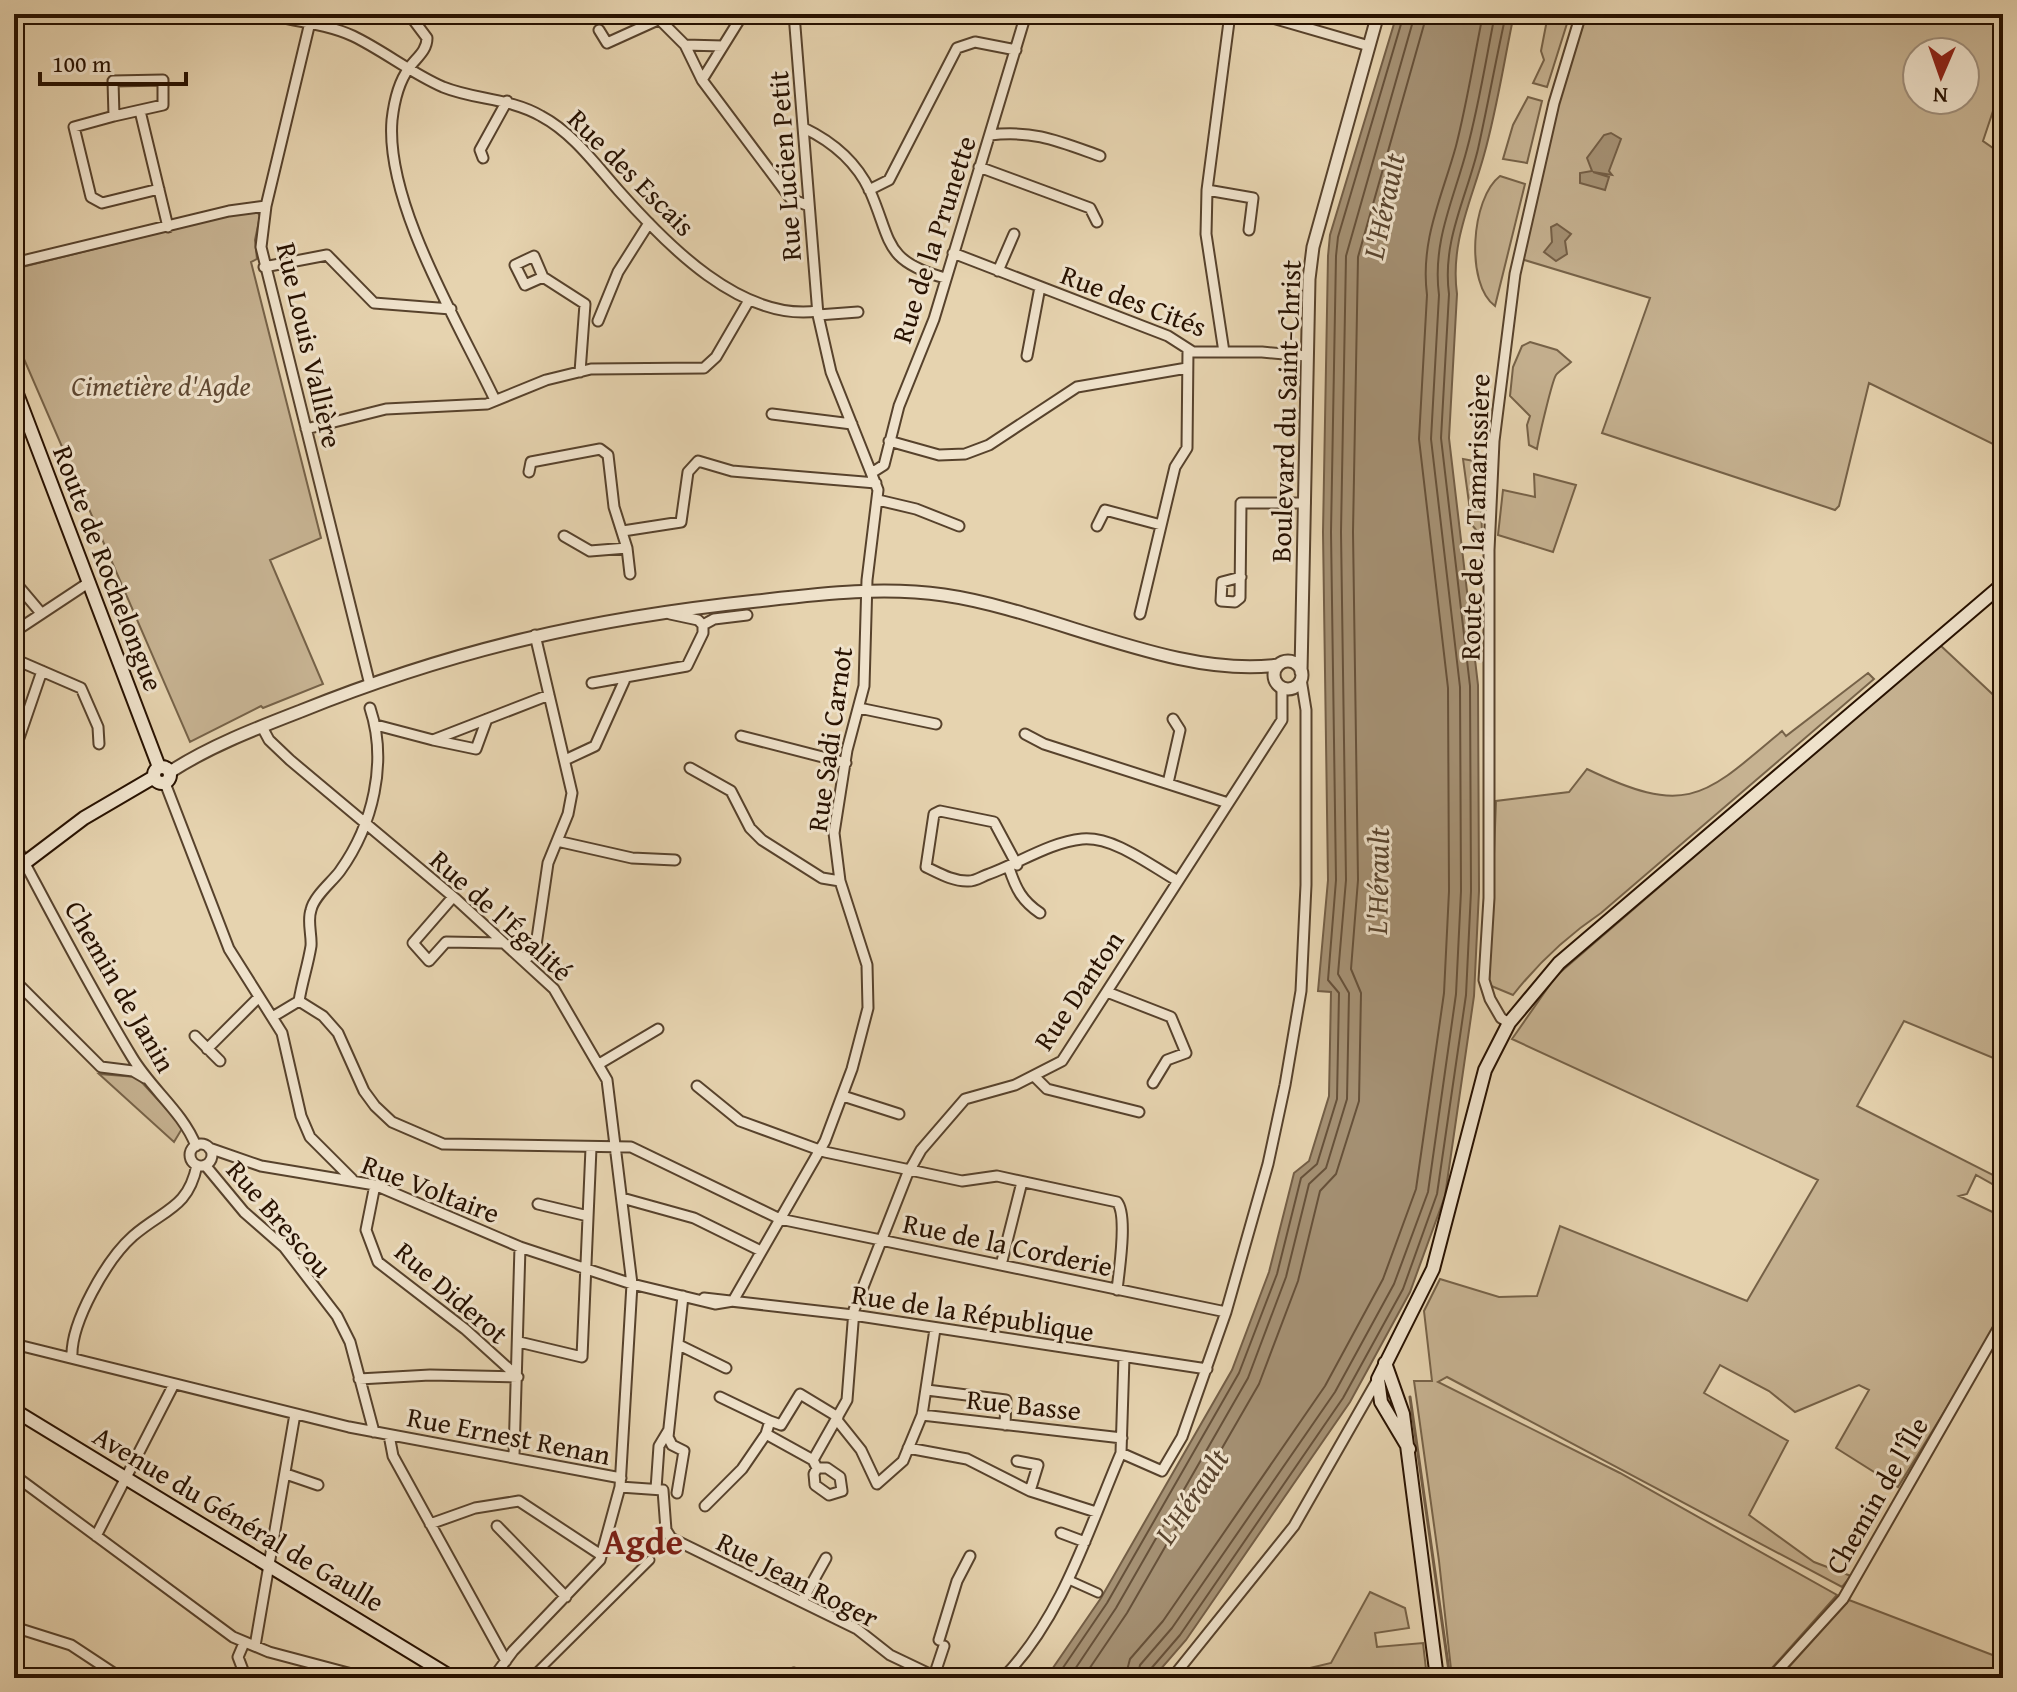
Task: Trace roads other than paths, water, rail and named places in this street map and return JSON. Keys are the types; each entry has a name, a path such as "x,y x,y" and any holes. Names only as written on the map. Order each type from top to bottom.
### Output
{"main road":[{"name":"Route de Rochelongue","path":"14,386 162,775"},
{"path":"1409,1449 1381,1402 1377,1384 1385,1362 1433,1269 1485,1070 1509,1023 1559,963 2003,584"},
{"path":"19,867 84,818 162,775"},
{"path":"1385,1362 1399,1400 1409,1449 1437,1678"},
{"name":"Avenue du Général de Gaulle","path":"18,1413 453,1678"}],"street":[{"name":"Rue des Escais","path":"265,14 311,19 351,34 445,88 507,101 540,115 571,137 649,223 701,269 748,302 797,313 818,313"},
{"path":"409,14 427,38 427,46 400,83 392,121 400,182 409,219 495,400"},
{"path":"702,80 743,14"},
{"name":"Rue Lucien Petit","path":"794,14 818,313 831,372 875,478"},
{"name":"Rue de la Prunette","path":"875,478 884,465 901,400 934,319 1026,14"},
{"path":"1224,352 1206,234 1207,190 1230,14"},
{"path":"1259,14 1369,46"},
{"name":"Boulevard du Saint-Christ","path":"1301,676 1306,356 1313,247 1378,14"},
{"name":"Route de la Tamarissière","path":"1509,1023 1501,1018 1484,980 1489,898 1489,550 1494,441 1518,260 1554,103 1581,14"},
{"path":"599,30 607,43 657,16 685,45 702,80 791,199 809,206"},
{"name":"Rue Louis Vallière","path":"311,19 261,234 264,267 370,685"},
{"path":"869,190 889,180 957,48 975,42 1016,50"},
{"path":"685,45 723,46"},
{"path":"114,116 113,81 163,80 163,105 74,127 91,197 102,203 159,189"},
{"path":"483,158 480,150 507,101"},
{"path":"140,111 168,227"},
{"path":"804,128 845,153 869,190 892,251 916,268 945,278"},
{"path":"990,135 1032,133 1100,156"},
{"path":"979,167 1090,208 1097,222"},
{"path":"1207,190 1253,198 1249,230"},
{"path":"14,263 258,205 266,206"},
{"path":"598,321 618,272 649,223"},
{"path":"998,271 1014,234"},
{"name":"Rue des Cités","path":"953,253 1168,336 1188,350 1306,356"},
{"path":"264,267 327,255 374,303 451,309"},
{"path":"543,277 587,309 580,372"},
{"path":"1027,356 1040,287"},
{"path":"306,429 386,409 487,404 580,372 613,367 704,368 716,357 748,302"},
{"path":"818,313 858,312"},
{"path":"1140,614 1175,467 1187,448 1188,350"},
{"path":"889,441 939,455 965,454 989,445 1077,387 1187,368"},
{"path":"772,414 852,424"},
{"path":"529,472 531,462 600,449 608,455 614,507 623,531 630,574"},
{"path":"623,531 681,522 688,472 698,461 732,471 875,478"},
{"name":"Rue Sadi Carnot","path":"733,1301 821,1150 843,1096 868,1014 869,984 864,955 840,881 834,833 865,674 867,591 878,500 875,478"},
{"path":"878,500 916,509 959,526"},
{"path":"1241,577 1241,503 1305,503"},
{"path":"1097,526 1105,510 1161,525"},
{"path":"564,536 590,551 627,548"},
{"path":"14,581 41,613"},
{"path":"14,632 88,583"},
{"path":"162,775 262,727 370,685 535,635 659,612 867,591 912,591 1003,606 1132,647 1250,669 1279,686 1296,687 1301,676"},
{"path":"592,683 687,666 703,633 703,625 698,620 659,612"},
{"path":"703,625 714,619 747,615"},
{"name":"Boulevard du Saint-Christ","path":"1282,663 1303,627"},
{"path":"535,635 571,785 568,814 548,863 535,952 541,977"},
{"path":"14,659 81,688 98,727 99,744"},
{"path":"1121,1453 1162,1471 1182,1437 1226,1312 1268,1164 1301,991 1306,885 1306,710 1301,676 1298,665 1282,663 1250,669"},
{"path":"1279,686 1274,673 1282,663"},
{"path":"19,738 42,671"},
{"path":"565,760 595,746 626,677"},
{"name":"Rue Danton","path":"838,1418 847,1400 853,1315 910,1169 937,1127 965,1099 1035,1077 1062,1061 1282,720 1279,686"},
{"path":"433,740 549,695"},
{"path":"274,1016 299,1001 311,946 311,909 342,870 365,825 375,781 376,725 370,708"},
{"path":"859,708 936,724"},
{"path":"376,725 476,749 487,719"},
{"path":"1168,783 1180,730 1173,719"},
{"name":"Rue de l'Égalité","path":"262,727 269,740 290,760 453,897 541,977 564,1001 607,1080 632,1284 621,1482 601,1555"},
{"path":"1025,734 1044,744 1228,803"},
{"path":"741,736 846,763"},
{"path":"690,768 731,791 750,828 762,840 822,878 840,881"},
{"name":"Route de Rochelongue","path":"162,775 229,949 282,1033 301,1116 310,1137 352,1179"},
{"path":"1040,913 1026,904 1016,888 1013,866 994,822 940,811 934,814 926,867 953,879 971,882 1013,866 1061,844 1083,839 1100,841 1121,850 1178,881"},
{"path":"557,841 632,858 675,860"},
{"name":"Chemin de Janin","path":"14,843 19,867 133,1059 186,1123 196,1146"},
{"path":"453,897 413,943 425,960 429,961 446,942 503,943"},
{"path":"518,956 527,958 535,952"},
{"path":"14,980 101,1067 133,1071 148,1080"},
{"path":"1107,992 1171,1017 1186,1053 1167,1060 1153,1083"},
{"path":"207,1049 259,997"},
{"path":"299,1001 323,1016 338,1033 364,1091 392,1122 405,1129 451,1145 616,1146"},
{"path":"599,1064 658,1029"},
{"path":"195,1036 220,1061"},
{"path":"1035,1077 1047,1089 1139,1112"},
{"path":"697,1086 740,1121 821,1150 962,1181 997,1176 1117,1202 1122,1208 1117,1290"},
{"path":"843,1096 899,1114"},
{"path":"196,1146 190,1156 201,1165"},
{"name":"Rue Voltaire","path":"196,1146 261,1166 375,1185 520,1247 632,1284"},
{"name":"Rue de la Corderie","path":"616,1146 631,1147 780,1219 1226,1312"},
{"path":"72,1358 73,1339 105,1268 130,1239 190,1193 201,1165 211,1158 209,1148"},
{"path":"519,1342 582,1357 591,1148"},
{"name":"Rue Brescou","path":"201,1165 244,1212 284,1247 337,1316 350,1342 374,1432"},
{"path":"1001,1265 1022,1182"},
{"name":"Rue Diderot","path":"375,1185 366,1230 378,1262 465,1329 518,1377"},
{"path":"622,1198 694,1218 761,1251"},
{"path":"538,1204 588,1216"},
{"path":"514,1455 520,1247"},
{"name":"Rue de la République","path":"632,1284 701,1298 715,1304 733,1301 853,1315 1207,1369"},
{"path":"677,1493 684,1451 669,1441 669,1428 683,1296"},
{"name":"Chemin de l'Île","path":"1771,1678 1843,1599 2003,1320"},
{"path":"720,1397 742,1410 781,1425 800,1394 838,1418 861,1450 877,1484 903,1461 922,1415 935,1329"},
{"name":"Rue Ernest Renan","path":"14,1344 374,1432 514,1455 660,1489"},
{"path":"679,1345 726,1368"},
{"path":"1003,1678 1044,1626 1069,1580 1121,1453 1124,1357"},
{"path":"359,1379 430,1375 518,1377"},
{"path":"96,1536 174,1384"},
{"path":"1172,1678 1294,1526 1377,1384 1399,1400"},
{"path":"927,1390 1006,1400 1005,1425"},
{"path":"14,1431 18,1413"},
{"path":"255,1646 295,1414"},
{"name":"Rue Basse","path":"922,1415 1122,1438"},
{"path":"766,1434 815,1464 838,1418"},
{"path":"705,1506 742,1469 766,1434 770,1421"},
{"path":"660,1489 659,1446 669,1428"},
{"path":"389,1435 393,1456 503,1664"},
{"path":"908,1448 967,1459 1030,1491 1096,1512"},
{"path":"1017,1461 1038,1465 1030,1491"},
{"path":"286,1474 318,1485"},
{"path":"14,1475 217,1628 244,1643 367,1678"},
{"name":"Rue Jean Roger","path":"660,1489 666,1530 671,1538 777,1593 802,1601 857,1629 890,1655 935,1677 949,1678"},
{"path":"430,1524 475,1508 519,1501 601,1555 566,1597 487,1678"},
{"path":"497,1526 566,1597"},
{"path":"1061,1533 1085,1542"},
{"path":"935,1677 957,1581 970,1556"},
{"path":"802,1601 826,1558"},
{"path":"531,1678 650,1560"},
{"path":"1069,1580 1098,1593"},
{"path":"14,1627 61,1640 121,1678"},
{"path":"244,1643 238,1657 246,1678"},
{"path":"493,1678 503,1664"}],"water":[{"name":"L'Hérault","path":"1397,14 1514,14 1493,120 1456,257 1457,294 1449,438 1478,685 1479,891 1474,996 1445,1196 1410,1292 1350,1402 1186,1640 1153,1678 1046,1678 1101,1598 1232,1370 1269,1272 1294,1173 1309,1161 1329,1096 1331,992 1318,991 1328,880 1323,532 1328,256 1330,235"},
{"path":"1611,133 1621,139 1609,171 1612,175 1593,172 1609,177 1605,190 1580,183 1580,173 1592,171 1587,158 1604,135"},
{"path":"1557,224 1571,234 1565,241 1567,254 1556,261 1544,252 1552,242 1551,227"}],"waterway":[{"path":"1410,1397 1450,1678"}],"district":[{"name":"Agde","path":"643,1540"}],"park label":[{"name":"Cimetière d'Agde","path":"161,385"}]}
